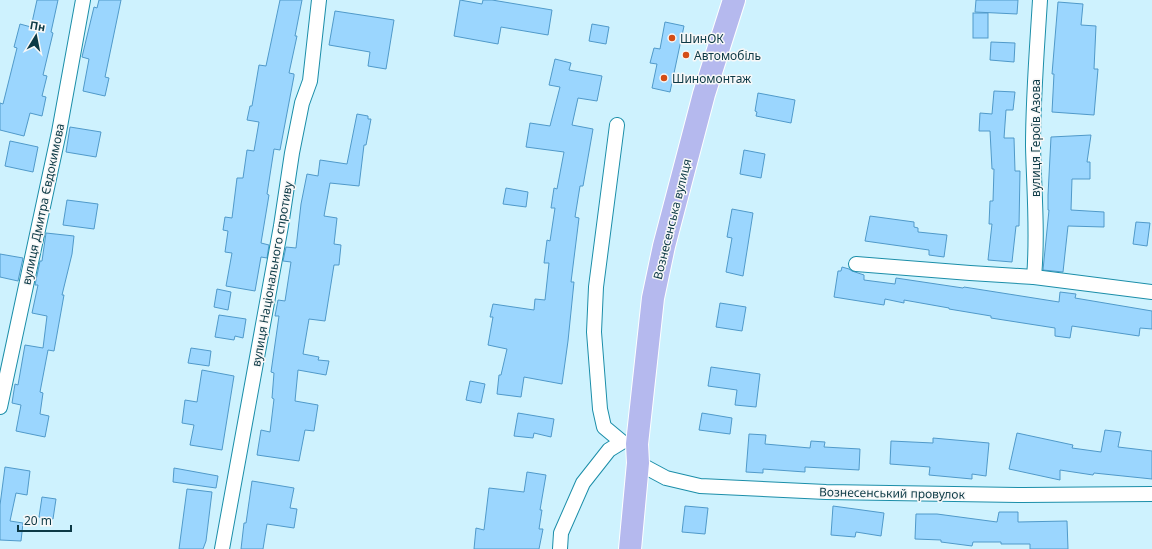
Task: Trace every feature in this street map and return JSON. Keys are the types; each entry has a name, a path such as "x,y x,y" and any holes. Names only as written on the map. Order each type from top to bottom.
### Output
{"main road":[{"name":"Вознесенська вулиця","path":"630,549 632,450 653,298 662,254 704,94 734,0"}],"street":[{"name":"вулиця Дмитра Євдокимова","path":"0,407 59,132 83,0"},
{"name":"вулиця Національного спротиву","path":"222,549 282,226 292,152 302,103 310,81 319,0"},
{"name":"вулиця Героїв Азова","path":"1034,277 1036,254 1033,107 1040,0"},
{"path":"617,125 596,287 594,332 600,409 604,427 632,450"},
{"path":"856,264 1034,277 1152,292"},
{"path":"560,549 561,533 583,483 609,450 632,450"},
{"name":"Вознесенський провулок","path":"632,450 666,478 700,486 826,492 1023,495 1152,494"}],"building":[{"path":"37,0 58,0 51,32 53,33 43,75 47,76 42,96 46,97 42,116 30,113 24,136 0,130 0,103 3,104 17,48 14,47 20,24 31,27"},
{"path":"99,0 121,0 105,77 109,78 105,96 83,91 89,59 82,57 94,7 97,8"},
{"path":"280,0 302,0 295,36 297,36 289,73 294,74 294,76 280,150 274,149 267,194 269,195 261,243 269,245 267,258 261,257 255,291 226,286 232,253 225,252 228,231 223,230 225,217 232,218 237,178 243,178 247,150 254,151 259,122 247,120 250,106 252,106 259,65 266,66"},
{"path":"460,0 482,4 483,0 492,0 552,10 548,35 501,27 498,44 454,36"},
{"path":"976,0 1018,0 1017,14 975,12"},
{"path":"1058,2 1083,4 1081,25 1096,26 1094,69 1098,69 1094,115 1052,112 1054,74 1052,74"},
{"path":"335,11 394,20 386,69 368,66 370,52 329,45"},
{"path":"973,13 988,13 988,38 973,38"},
{"path":"665,22 684,26 670,92 652,88 657,64 650,63 654,48 660,49"},
{"path":"592,24 609,27 606,44 589,41"},
{"path":"991,42 1015,43 1014,62 990,60"},
{"path":"555,59 571,63 569,70 602,76 597,101 578,98 572,125 593,129 583,186 580,186 575,217 579,218 571,282 574,282 568,341 562,384 524,377 521,397 497,394 499,375 501,375 507,349 488,345 493,317 490,317 493,304 534,310 535,299 545,300 549,263 544,263 547,240 550,241 555,208 551,208 554,188 557,189 564,152 526,147 530,123 550,126 560,87 549,85"},
{"path":"994,91 1015,92 1013,110 1006,110 1004,138 1014,138 1015,171 1020,171 1019,226 1016,226 1012,262 988,260 992,224 989,224 990,201 993,201 994,169 992,169 990,131 979,131 980,113 992,114"},
{"path":"758,93 795,100 791,123 756,116 757,112 755,111"},
{"path":"357,114 368,116 368,119 371,119 366,145 364,145 359,186 330,183 324,216 337,218 334,244 341,245 339,265 334,265 325,321 309,319 303,354 319,357 318,360 329,361 326,375 298,370 295,401 318,405 314,431 305,430 299,461 257,455 261,430 270,432 274,399 272,398 274,373 271,372 279,316 275,316 278,300 285,301 291,262 283,261 286,247 296,248 301,204 307,174 318,176 320,160 347,164"},
{"path":"70,127 101,132 96,157 66,152"},
{"path":"1091,135 1087,162 1090,162 1090,179 1072,179 1071,210 1104,212 1104,227 1068,226 1063,272 1043,270 1049,210 1048,195 1051,137"},
{"path":"10,141 38,147 33,172 5,166"},
{"path":"744,150 765,154 761,178 740,174"},
{"path":"506,188 528,192 526,207 503,204"},
{"path":"67,200 98,204 94,229 63,225"},
{"path":"732,209 753,213 743,276 726,272 732,238 727,237"},
{"path":"870,216 914,222 914,227 918,228 918,232 947,235 944,257 929,255 929,250 865,241"},
{"path":"1136,222 1150,223 1147,246 1133,244"},
{"path":"46,233 74,236 72,254 62,295 64,295 54,351 48,350 40,392 43,393 40,414 49,416 45,437 16,431 21,405 12,403 15,384 18,385 25,345 43,348 47,316 32,313 38,285 35,285 40,261 42,261"},
{"path":"0,254 23,258 18,281 0,277"},
{"path":"842,267 864,275 864,280 895,284 896,278 1059,302 1060,292 1076,294 1075,298 1152,311 1152,329 1140,328 1139,336 1072,326 1070,338 1055,336 1055,328 991,318 991,316 904,300 904,303 885,299 884,305 834,297 838,271 841,271"},
{"path":"217,289 231,292 228,310 214,307"},
{"path":"720,303 746,307 742,331 716,327"},
{"path":"219,315 246,319 243,338 235,336 234,340 215,337"},
{"path":"191,348 211,351 209,366 188,363"},
{"path":"711,367 760,374 756,407 735,405 737,390 708,386"},
{"path":"202,370 234,376 222,450 190,445 194,425 182,423 185,400 197,402"},
{"path":"470,381 485,384 481,403 466,400"},
{"path":"518,413 554,419 551,437 534,433 533,438 514,436"},
{"path":"702,413 732,418 730,434 699,430"},
{"path":"1105,430 1121,432 1118,447 1152,451 1152,479 1094,473 1093,475 1060,470 1060,480 1009,469 1017,433 1073,445 1072,448 1101,452"},
{"path":"749,434 766,435 765,444 810,448 811,441 825,442 824,447 860,449 859,470 805,467 805,472 763,469 763,473 746,472"},
{"path":"933,438 989,443 986,476 972,474 972,479 929,475 930,467 890,464 891,441 933,443"},
{"path":"5,467 30,471 27,495 16,493 10,521 23,523 21,541 0,540 0,505"},
{"path":"174,468 218,476 216,488 173,482"},
{"path":"527,472 546,475 540,510 542,510 539,529 543,529 539,549 474,549 476,528 484,530 489,488 524,492"},
{"path":"252,481 294,488 290,508 297,509 294,528 267,524 263,549 241,549 244,523 246,523"},
{"path":"187,489 212,492 206,541 203,549 179,549"},
{"path":"42,497 56,499 53,519 39,517"},
{"path":"685,506 708,508 705,534 682,532"},
{"path":"833,506 884,513 881,536 856,532 855,537 831,535"},
{"path":"999,512 1018,512 1018,522 1067,521 1068,549 1030,549 1030,544 1001,544 1001,542 973,542 972,546 941,542 941,540 915,539 916,514 937,514 997,522"}],"place":[{"name":"ШинОК","path":"672,38"},
{"name":"Автомобіль","path":"686,55"},
{"name":"Шиномонтаж","path":"664,78"}]}
